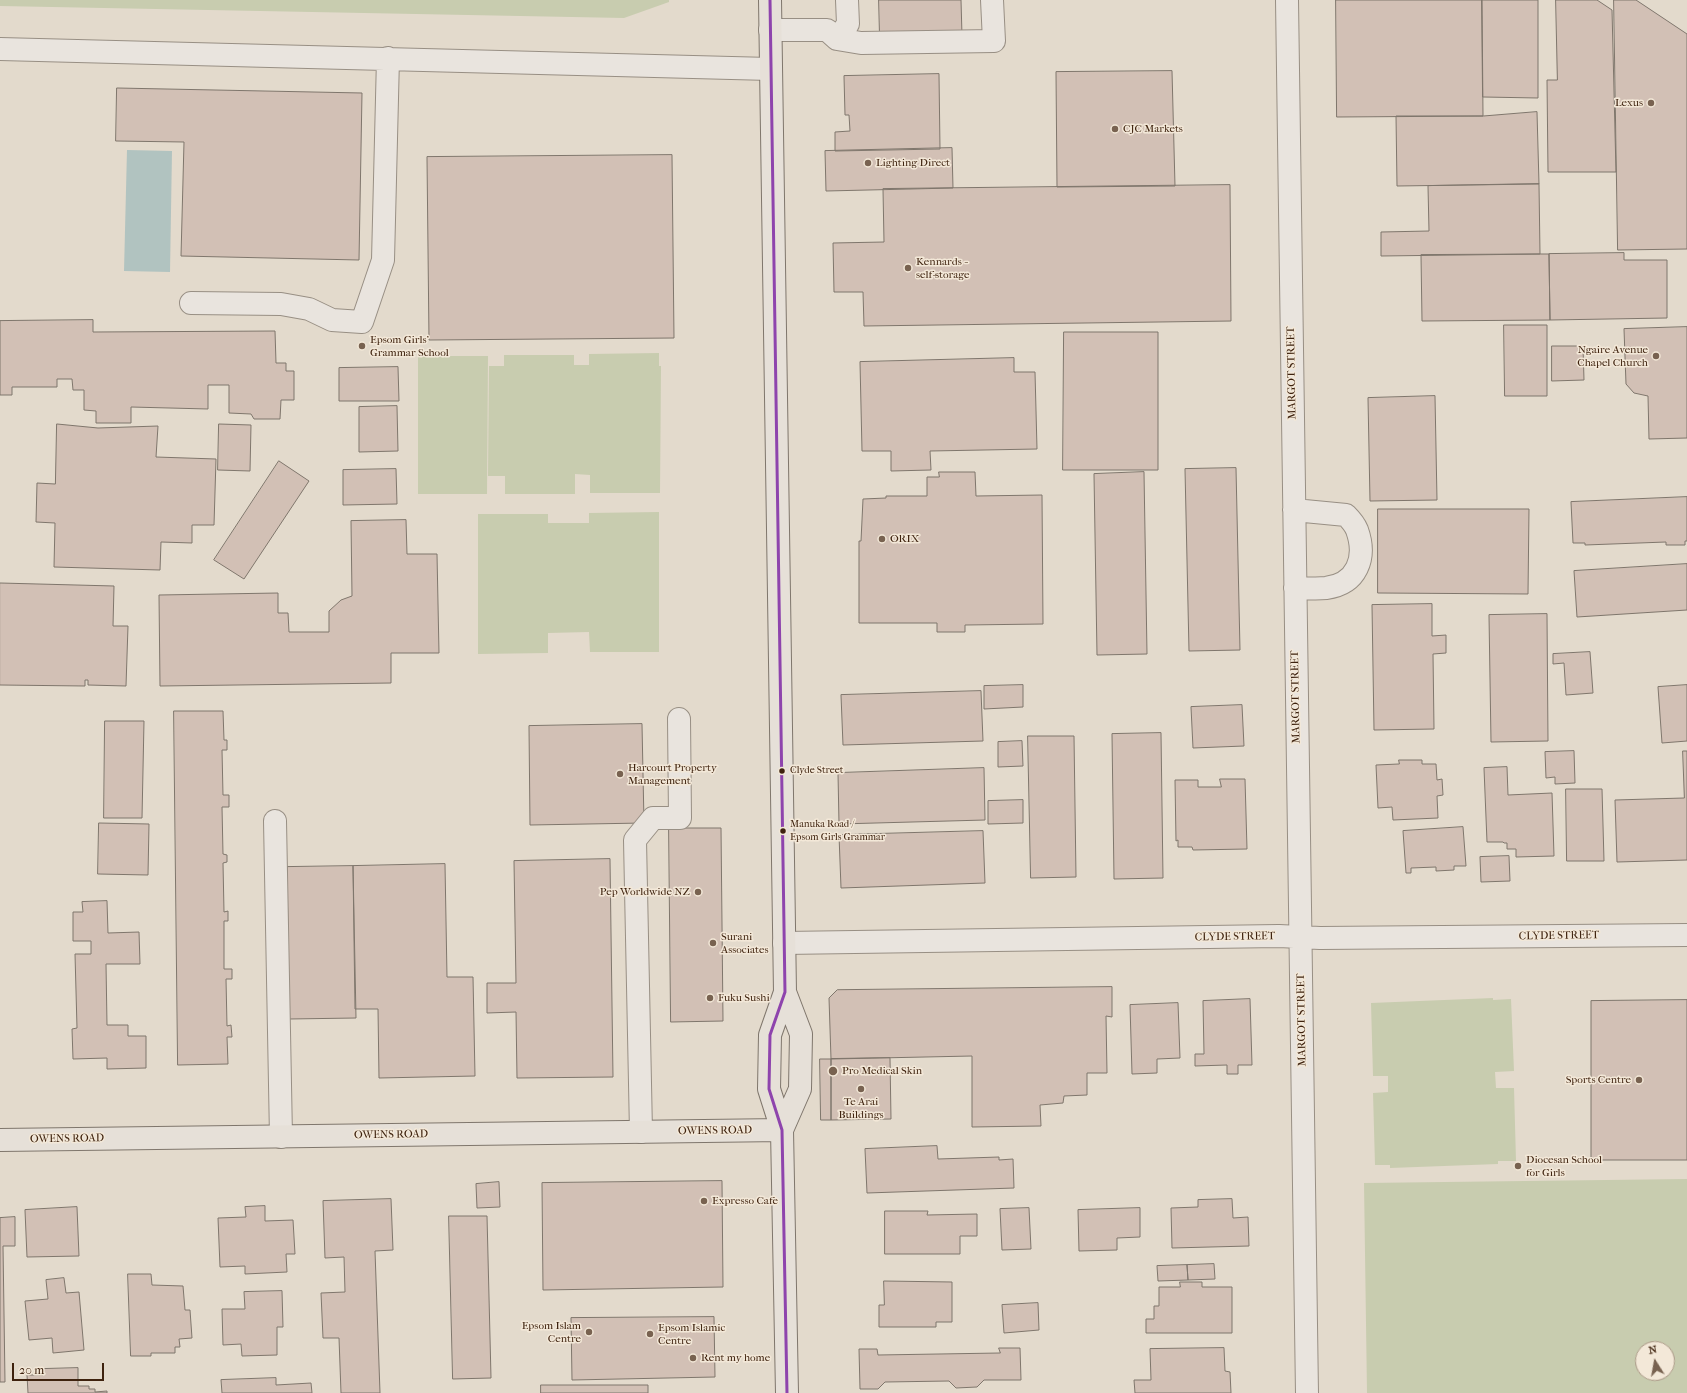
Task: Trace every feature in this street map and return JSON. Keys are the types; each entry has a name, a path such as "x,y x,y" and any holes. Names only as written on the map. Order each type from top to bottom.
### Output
{"main road":[{"path":"770,0 784,992 770,1035 769,1089 782,1130 787,1393"},
{"path":"782,1130 800,1089 801,1034 784,992"},
{"name":"OWENS ROAD","path":"0,1140 782,1130"}],"street":[{"path":"836,38 848,24 847,0"},
{"path":"770,30 827,30 836,38 861,43 994,41 992,0"},
{"name":"MARGOT STREET","path":"1287,0 1307,1393"},
{"path":"0,48 770,69"},
{"path":"191,303 281,304 309,309 332,320 362,322 383,260 388,58"},
{"path":"1294,510 1346,515 1356,529 1360,546 1360,562 1357,570 1348,581 1327,588 1295,588"},
{"path":"641,1132 635,840 653,818 680,818 680,719"},
{"path":"275,821 281,1136"},
{"name":"CLYDE STREET","path":"784,943 1279,936 1687,935"}],"green space":[{"path":"0,0 669,0 669,2 624,18 0,6"},
{"path":"659,353 659,366 661,366 660,493 590,493 590,475 575,474 575,494 505,494 505,476 488,476 489,366 504,366 504,355 574,355 574,365 589,365 589,354"},
{"path":"418,356 488,356 487,494 418,494"},
{"path":"659,512 659,652 590,652 589,632 548,633 548,653 478,654 478,514 548,514 548,523 589,523 589,513"},
{"path":"1493,998 1493,1000 1511,999 1514,1071 1495,1072 1496,1088 1514,1088 1516,1161 1498,1161 1498,1164 1390,1168 1390,1165 1375,1165 1373,1093 1388,1092 1388,1076 1373,1076 1371,1003"},
{"path":"1687,1179 1687,1393 1367,1393 1364,1183"}],"shaded area":[{"path":"127,150 172,151 170,272 124,271"}],"building":[{"path":"879,0 961,0 962,36 880,38"},
{"path":"1336,0 1482,0 1483,116 1337,117"},
{"path":"1482,0 1538,0 1538,98 1483,97"},
{"path":"1556,0 1597,0 1612,10 1616,172 1548,172 1547,80 1557,80"},
{"name":"Lexus","path":"1614,0 1636,0 1687,34 1687,249 1618,250"},
{"name":"CJC Markets","path":"1172,71 1175,186 1057,187 1056,72"},
{"path":"939,74 940,149 835,151 835,132 850,131 849,115 845,115 844,76"},
{"path":"117,88 362,93 359,260 181,256 184,142 116,141"},
{"path":"1537,112 1539,184 1397,186 1396,116 1483,116"},
{"path":"952,148 953,188 826,191 825,151"},
{"path":"672,155 674,338 429,340 427,157"},
{"path":"1539,184 1540,254 1381,256 1381,232 1429,231 1428,186"},
{"path":"1230,185 1231,321 864,326 863,292 834,292 833,243 884,242 883,189"},
{"path":"1624,253 1624,260 1667,260 1667,318 1550,320 1549,254"},
{"path":"1549,254 1550,320 1422,321 1421,255"},
{"path":"93,320 93,332 275,331 276,363 286,363 286,371 294,371 294,400 281,400 280,419 254,419 251,414 229,413 229,385 208,385 208,409 131,407 131,423 96,423 96,411 84,410 84,390 73,390 72,379 57,379 57,387 12,387 12,395 0,395 0,321"},
{"path":"1504,325 1547,325 1547,396 1505,396"},
{"name":"Ngaire Avenue Chapel Church","path":"1687,327 1687,438 1649,439 1648,396 1634,393 1626,384 1624,329"},
{"path":"1064,332 1158,332 1158,470 1063,470"},
{"path":"1552,346 1583,346 1584,380 1552,381"},
{"path":"1014,358 1014,372 1035,372 1037,449 930,451 931,470 891,471 891,451 862,451 860,362"},
{"path":"398,367 399,401 339,401 339,368"},
{"path":"1435,396 1437,500 1370,501 1368,398"},
{"path":"397,406 398,451 359,452 359,407"},
{"path":"57,424 98,428 158,426 156,457 216,459 214,525 192,525 192,543 161,542 160,570 54,567 55,523 36,522 37,483 55,484"},
{"path":"219,424 251,425 250,471 218,470"},
{"path":"279,461 309,481 244,579 214,560"},
{"path":"1236,468 1240,650 1189,651 1185,469"},
{"path":"396,469 397,504 343,505 343,470"},
{"path":"939,472 975,472 976,496 1042,495 1043,624 965,625 965,632 937,632 937,623 859,623 859,541 861,541 863,499 886,498 886,496 927,496 927,477 939,477"},
{"path":"1144,472 1147,654 1097,655 1094,474"},
{"path":"1687,497 1687,541 1685,541 1685,545 1666,545 1666,542 1585,545 1585,543 1573,543 1571,502"},
{"path":"1378,509 1529,509 1528,594 1378,593"},
{"path":"406,520 407,554 437,554 439,653 391,653 391,683 160,686 159,595 278,593 278,613 288,613 289,632 329,632 329,611 341,600 352,596 351,521"},
{"path":"1687,564 1687,610 1577,617 1574,571"},
{"path":"0,583 114,586 113,626 128,626 126,686 88,685 88,680 85,680 85,686 0,685"},
{"path":"1432,604 1432,636 1446,635 1446,653 1433,654 1434,729 1374,730 1372,605"},
{"path":"1547,614 1548,741 1491,742 1489,615"},
{"path":"1590,652 1593,693 1566,695 1564,663 1553,664 1553,654"},
{"path":"1023,685 1023,707 984,709 984,686"},
{"path":"1687,685 1687,741 1662,743 1658,687"},
{"path":"981,691 983,741 843,745 841,695"},
{"path":"1242,705 1244,746 1193,748 1191,707"},
{"path":"174,711 223,711 224,740 227,740 227,750 222,750 223,795 229,795 229,807 222,807 223,854 227,855 227,862 223,863 224,912 228,911 228,921 224,921 224,969 232,969 232,979 226,979 227,1026 231,1025 232,1037 227,1037 228,1064 178,1065"},
{"path":"105,721 144,721 142,818 104,818"},
{"path":"642,724 644,823 530,825 529,726"},
{"path":"1161,733 1163,878 1114,879 1112,734"},
{"path":"1028,736 1074,736 1076,877 1031,878"},
{"path":"1022,741 1023,766 998,767 998,742"},
{"path":"1574,751 1575,783 1555,784 1555,777 1546,778 1545,752"},
{"path":"1683,751 1687,751 1687,860 1617,862 1615,800 1684,798"},
{"path":"1399,760 1422,760 1422,764 1436,764 1437,780 1442,779 1443,795 1437,796 1438,818 1393,820 1392,807 1378,808 1376,765 1399,764"},
{"path":"1507,767 1508,795 1552,793 1554,856 1516,857 1516,849 1507,849 1507,843 1487,842 1484,768"},
{"path":"984,768 985,820 839,824 838,773"},
{"path":"1220,779 1245,779 1247,849 1193,850 1192,847 1178,847 1178,840 1176,841 1175,780 1198,780 1198,787 1221,787"},
{"path":"1566,789 1602,789 1604,861 1567,861"},
{"path":"1023,800 1023,823 988,824 988,801"},
{"path":"99,823 149,824 148,875 98,874"},
{"path":"1463,827 1466,866 1454,866 1454,870 1436,871 1436,867 1411,868 1411,873 1406,873 1403,831"},
{"path":"669,828 721,828 723,1021 671,1022"},
{"path":"983,831 985,883 841,888 839,835"},
{"path":"1509,856 1510,881 1481,882 1480,857"},
{"path":"610,859 613,1077 517,1078 516,1012 487,1013 487,983 516,983 514,861"},
{"path":"445,864 447,977 473,977 475,1076 379,1078 378,1009 355,1009 353,866"},
{"path":"353,866 356,1018 289,1019 287,867"},
{"path":"107,901 108,933 139,932 140,964 106,964 107,1025 128,1025 128,1036 146,1036 146,1068 107,1069 107,1058 73,1059 72,1029 77,1028 75,954 91,954 91,941 73,941 73,912 83,912 82,902"},
{"path":"1112,987 1112,1017 1106,1016 1107,1073 1087,1073 1087,1095 1064,1096 1063,1103 1040,1105 1041,1126 972,1127 972,1056 831,1059 829,998 837,990"},
{"path":"1250,999 1252,1065 1238,1065 1238,1074 1227,1074 1227,1065 1195,1066 1195,1054 1204,1054 1203,1001"},
{"name":"Sports Centre","path":"1687,1000 1687,1160 1591,1160 1591,1001"},
{"path":"1178,1003 1180,1058 1157,1059 1157,1073 1132,1074 1130,1005"},
{"name":"Te Arai Buildings","path":"890,1058 891,1119 831,1120 831,1059"},
{"path":"820,1059 831,1059 831,1120 821,1120"},
{"path":"937,1146 938,1159 999,1157 999,1160 1013,1159 1014,1188 867,1193 865,1149"},
{"path":"722,1181 723,1287 543,1290 542,1183"},
{"path":"499,1182 500,1207 477,1208 476,1184"},
{"path":"391,1199 393,1250 375,1251 380,1393 341,1393 339,1338 323,1338 321,1293 345,1292 344,1257 325,1258 323,1201"},
{"path":"1232,1199 1233,1218 1248,1217 1249,1246 1172,1248 1171,1208 1198,1207 1198,1200"},
{"path":"265,1206 265,1221 293,1220 295,1254 286,1254 287,1272 245,1274 245,1266 220,1267 218,1218 246,1217 245,1207"},
{"path":"77,1207 79,1256 27,1257 25,1210"},
{"path":"1029,1208 1031,1249 1002,1250 1000,1209"},
{"path":"1140,1208 1140,1237 1117,1238 1117,1250 1079,1251 1078,1210"},
{"path":"885,1211 928,1211 927,1215 977,1214 977,1236 960,1236 960,1254 885,1254"},
{"path":"449,1216 487,1216 491,1378 453,1379"},
{"path":"15,1217 15,1246 3,1246 5,1382 0,1382 0,1218"},
{"path":"1214,1264 1215,1279 1188,1280 1187,1265"},
{"path":"1187,1265 1188,1280 1158,1281 1157,1266"},
{"path":"128,1274 151,1274 152,1285 183,1286 185,1310 190,1310 192,1338 179,1339 180,1347 175,1347 175,1353 151,1353 151,1356 131,1356"},
{"path":"64,1278 66,1293 79,1292 84,1350 53,1353 52,1338 29,1340 25,1301 48,1299 46,1280"},
{"path":"884,1281 952,1282 952,1322 936,1322 936,1327 879,1327 879,1305 884,1305"},
{"path":"1180,1282 1202,1282 1202,1287 1232,1287 1232,1333 1146,1333 1146,1319 1154,1319 1154,1306 1159,1306 1159,1287 1180,1287"},
{"path":"282,1291 283,1327 277,1327 277,1355 242,1356 241,1344 223,1345 222,1309 245,1309 244,1292"},
{"path":"1038,1303 1039,1330 1004,1333 1002,1305"},
{"path":"714,1317 715,1377 572,1380 571,1318"},
{"path":"999,1348 1020,1348 1021,1380 984,1380 977,1387 956,1388 949,1381 885,1382 878,1389 860,1389 859,1349 877,1349 878,1355 1000,1353"},
{"path":"1224,1348 1225,1371 1230,1372 1231,1393 1135,1393 1134,1380 1151,1380 1150,1349"},
{"path":"78,1368 78,1386 89,1386 89,1389 95,1389 95,1392 107,1391 107,1393 28,1393 27,1375 43,1375 43,1369"},
{"path":"276,1378 276,1385 311,1383 312,1393 222,1393 221,1380"},
{"path":"541,1385 648,1385 648,1393 541,1393"}],"transit line":[{"path":"770,0 785,992 770,1035 769,1089 782,1130 787,1393"}],"place":[{"name":"Lexus","path":"1651,103"},
{"name":"CJC Markets","path":"1115,129"},
{"name":"Lighting Direct","path":"868,163"},
{"name":"Kennards - self-storage","path":"908,268"},
{"name":"Epsom Girls' Grammar School","path":"362,346"},
{"name":"Ngaire Avenue Chapel Church","path":"1656,356"},
{"name":"ORIX","path":"882,539"},
{"name":"Clyde Street","path":"782,771"},
{"name":"Harcourt Property Management","path":"620,774"},
{"name":"Manuka Road / Epsom Girls Grammar","path":"783,831"},
{"name":"Pep Worldwide NZ","path":"698,892"},
{"name":"Surani Associates","path":"713,943"},
{"name":"Fuku Sushi","path":"710,998"},
{"name":"Pro Medical Skin","path":"833,1071"},
{"name":"Sports Centre","path":"1639,1080"},
{"name":"Te Arai Buildings","path":"861,1089"},
{"name":"Diocesan School for Girls","path":"1518,1166"},
{"name":"Expresso Cafe","path":"704,1201"},
{"name":"Epsom Islam Centre","path":"589,1332"},
{"name":"Epsom Islamic Centre","path":"650,1334"},
{"name":"Rent my home","path":"693,1358"}]}
